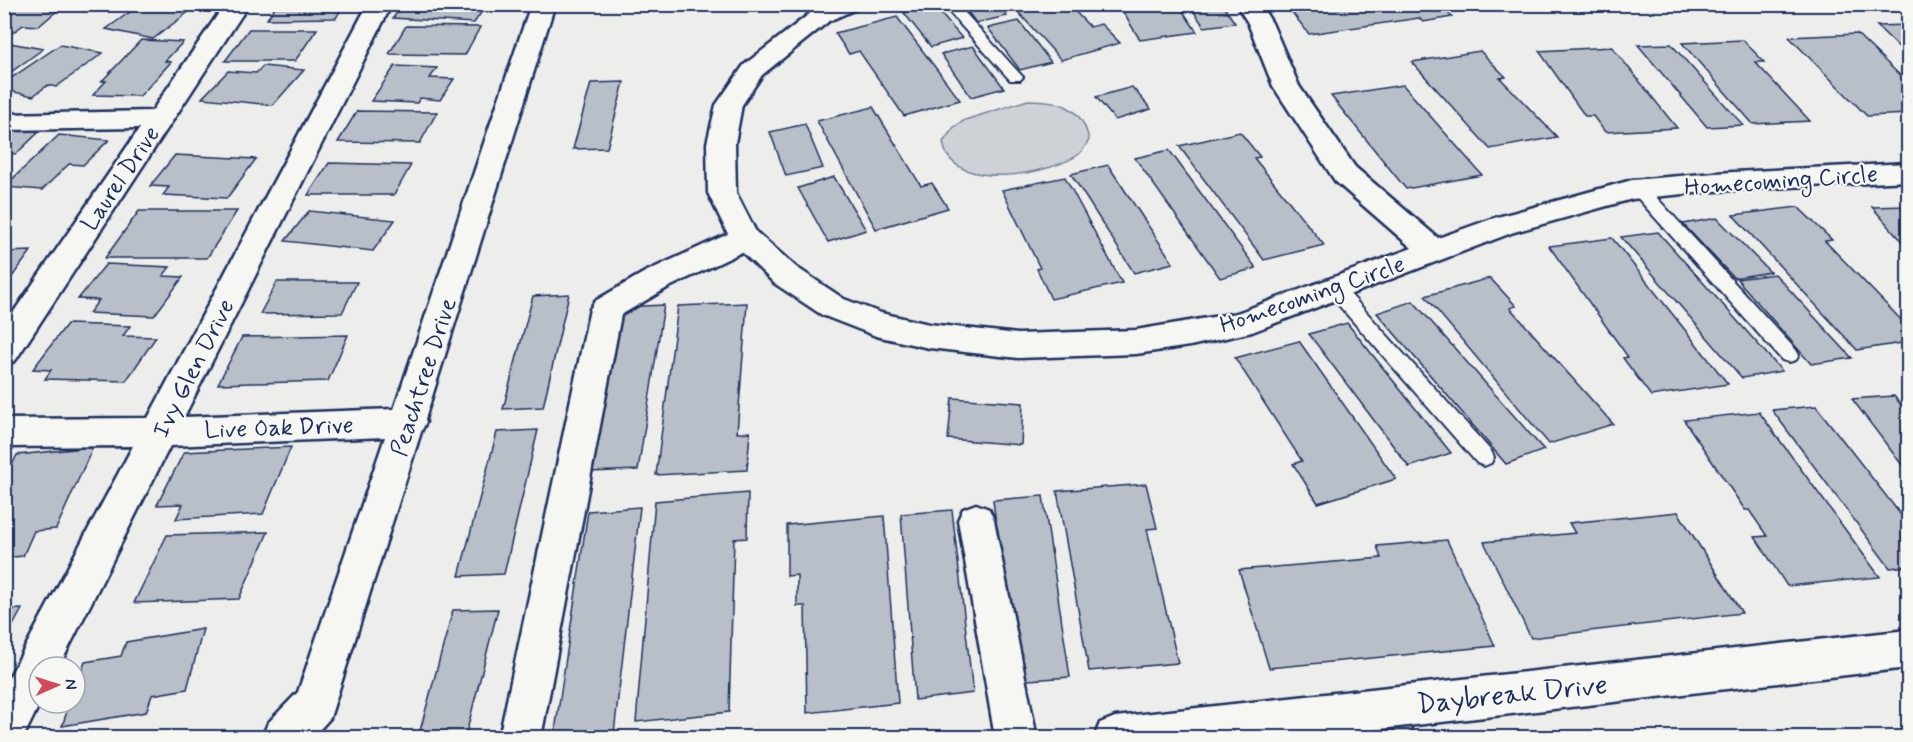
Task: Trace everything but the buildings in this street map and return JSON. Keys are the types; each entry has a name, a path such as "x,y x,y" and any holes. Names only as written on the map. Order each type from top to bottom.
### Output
{"street":[{"name":"Laurel Drive","path":"4,352 237,4"},
{"name":"Ivy Glen Drive","path":"4,731 380,4"},
{"name":"Peachtree Drive","path":"282,738 315,704 409,422 543,4"},
{"name":"Homecoming Circle","path":"848,4 809,10 753,70 729,105 721,143 722,194 745,238 784,274 833,308 876,324 929,336 1018,346 1136,342 1190,334 1241,324 1504,225 1640,190 1724,182 1908,172"},
{"path":"1248,4 1260,23 1286,86 1345,174 1434,251"},
{"path":"4,122 160,119"},
{"path":"520,738 606,309 656,280 745,238"},
{"name":"Live Oak Drive","path":"4,433 160,432 409,422"},
{"path":"976,520 1016,738"},
{"name":"Daybreak Drive","path":"1115,738 1908,649"}],"lane":[{"path":"949,4 1015,77"},
{"path":"1640,190 1789,355"},
{"path":"1335,289 1484,457"}],"shaded area":[{"path":"1028,100 1050,101 1075,112 1086,129 1089,140 1078,155 1049,168 1011,175 991,175 973,172 958,166 947,155 943,142 954,127 965,120"}]}
